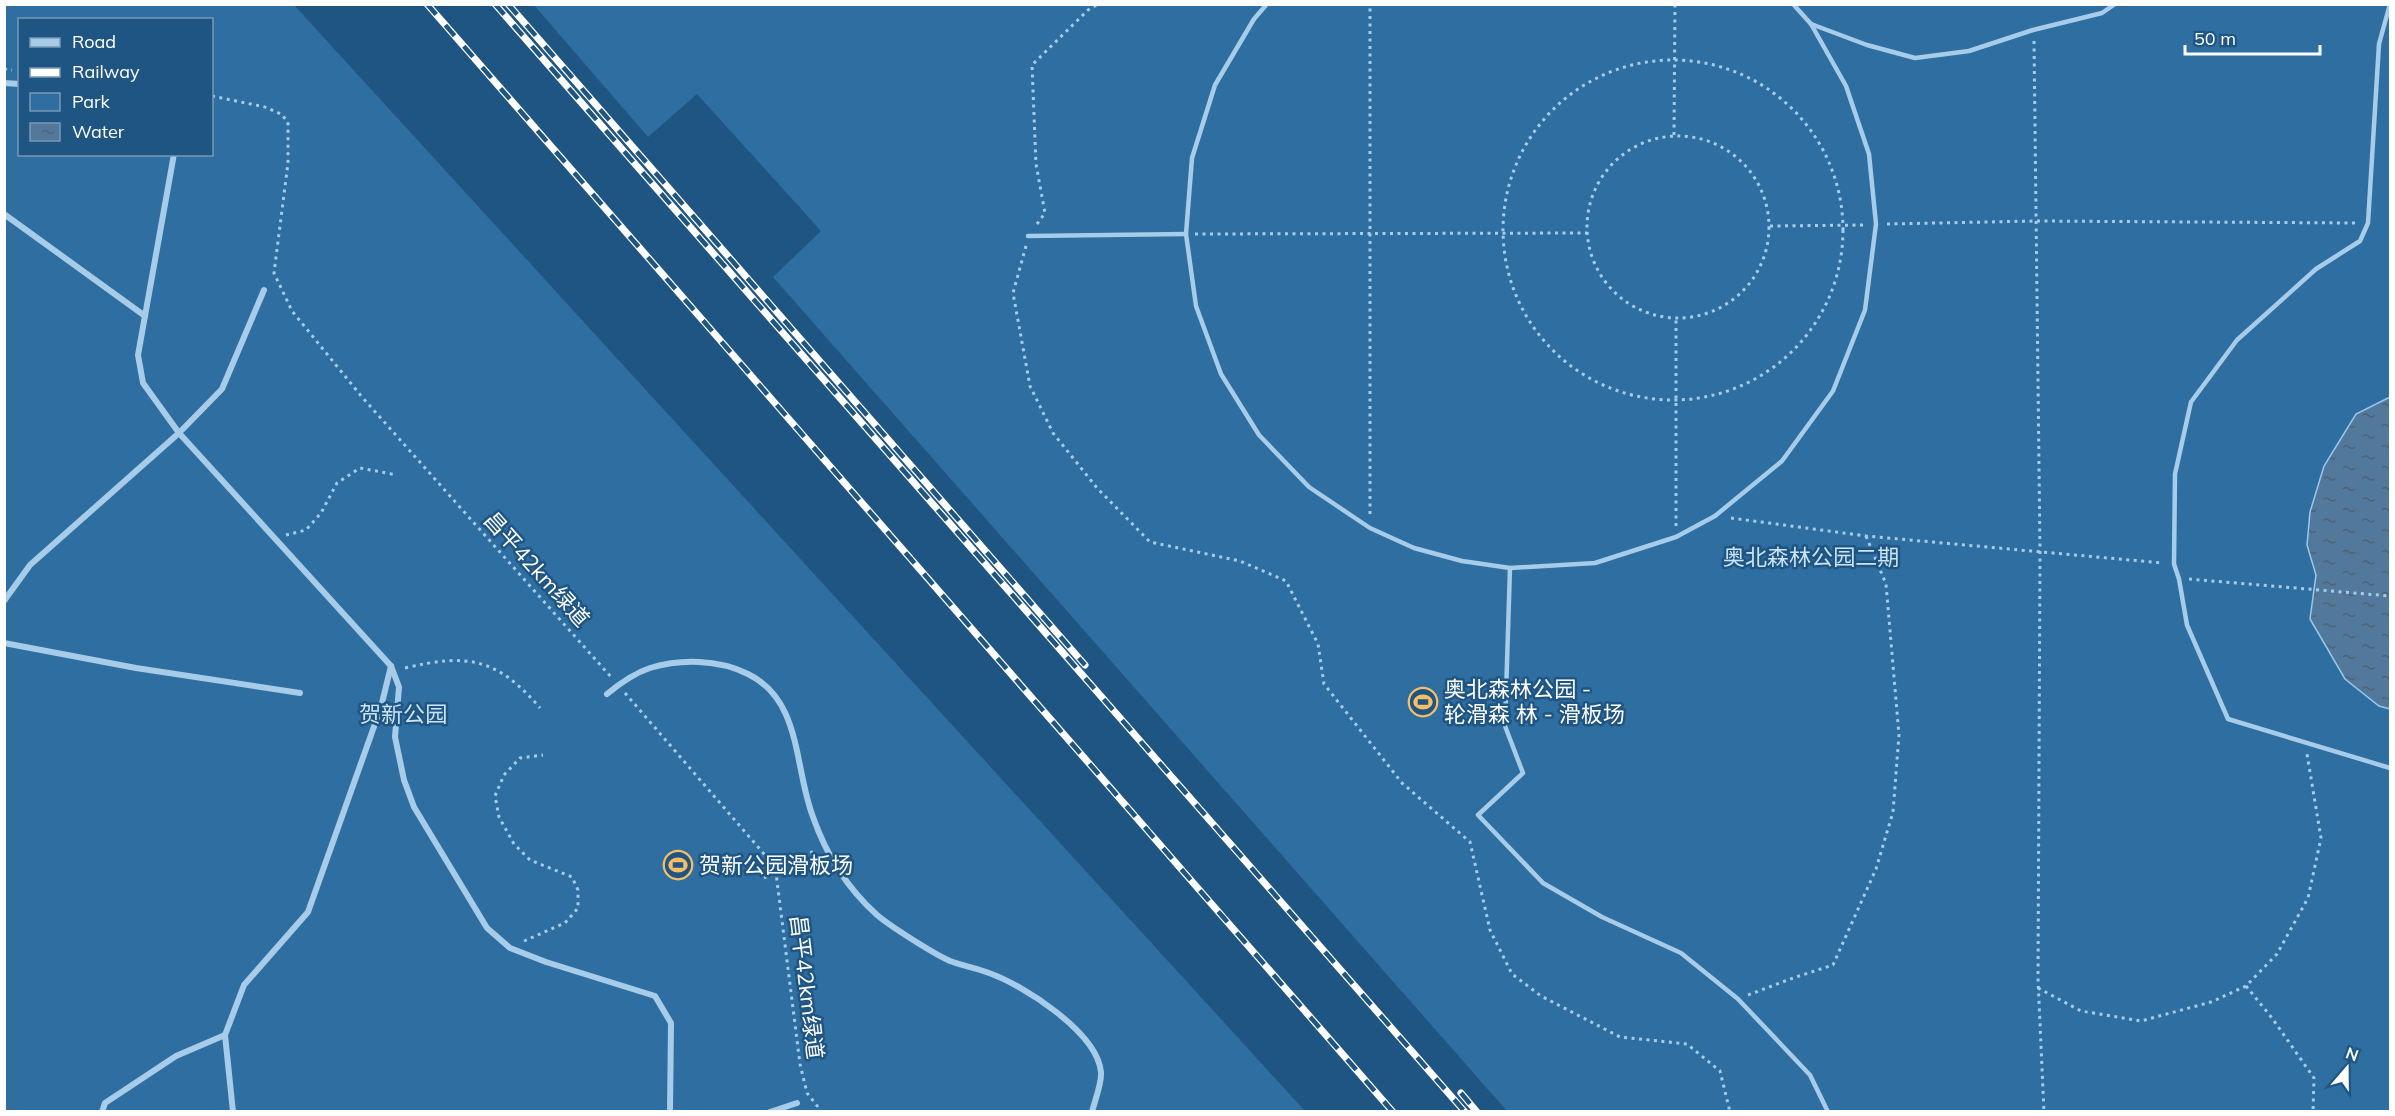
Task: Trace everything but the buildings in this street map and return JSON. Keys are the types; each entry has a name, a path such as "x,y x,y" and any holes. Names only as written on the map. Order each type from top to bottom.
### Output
{"street":[{"path":"174,156 138,355 143,383 179,433 391,666 399,687 395,737 404,780 414,807 487,928 510,948 546,962 655,996 671,1023 670,1112"},
{"path":"4,214 145,316"},
{"path":"4,601 30,565 179,433 222,389 264,290"},
{"path":"4,643 135,668 300,693"},
{"path":"607,694 618,685 648,669 680,662 715,664 748,674 775,695 791,723 802,781 813,818 841,876 855,894 879,916 949,960 989,972 1023,988 1076,1030 1096,1054 1102,1073 1092,1112"},
{"path":"233,1112 225,1035 244,986 308,912 381,707 391,666"},
{"path":"102,1112 105,1103 176,1056 225,1035"},
{"path":"770,1112 797,1103"}],"lane":[{"path":"1267,4 1254,19 1215,85 1192,158 1186,234 1196,306 1221,374 1259,435 1309,488 1370,528 1414,548 1462,561 1510,568 1595,562 1676,537 1715,516 1782,461 1833,391 1865,310 1876,224 1869,154 1846,86 1811,24 1793,4"},
{"path":"1811,24 1867,45 1915,57 1969,51 2033,30 2102,13 2115,4"},
{"path":"2390,4 2379,44 2368,223 2360,241 2316,269 2237,340 2191,402 2175,474 2174,564 2187,625 2228,719 2391,768"},
{"path":"1028,236 1186,234"},
{"path":"1510,568 1505,726 1522,773 1478,814 1543,883 1602,917 1681,953 1738,999 1810,1075 1828,1112"}],"path":[{"path":"1098,4 1088,10 1032,64 1036,164 1045,213 1028,236 1013,293 1030,386 1053,433 1097,488 1150,542 1240,561 1286,581 1318,644 1324,684 1402,783 1470,842 1490,930 1512,974 1541,996 1620,1037 1687,1044 1720,1071 1730,1112"},
{"path":"1370,4 1370,528"},
{"path":"1674,135 1675,4"},
{"path":"2033,30 2040,552 2038,988 2044,1112"},
{"path":"1673,58 1738,71 1793,107 1831,161 1845,225 1834,291 1797,348 1742,387 1676,401 1623,393 1575,370 1536,333 1511,286 1501,234 1512,167 1550,110 1606,71 1673,58"},
{"name":"昌平42km绿道","path":"213,96 265,107 281,114 288,122 288,163 274,273 292,311 362,398 618,685 771,862 776,873 800,1064 807,1093 822,1112"},
{"path":"1674,135 1710,141 1742,160 1762,190 1770,226 1766,255 1753,281 1732,302 1705,315 1676,319 1643,312 1615,293 1595,266 1587,233 1591,197 1610,166 1639,144 1674,135"},
{"path":"1770,226 2036,221 2368,223"},
{"path":"1186,234 1587,233"},
{"path":"1676,319 1676,537"},
{"path":"274,538 306,530 321,513 337,483 360,468 398,475"},
{"path":"1715,516 1866,536 2174,564"},
{"path":"1738,999 1833,965 1876,869 1893,812 1899,735 1886,584 1866,536"},
{"path":"2179,579 2391,596"},
{"path":"391,666 401,668 437,660 469,660 501,672 527,693 540,708"},
{"path":"2038,988 2081,1011 2141,1021 2211,1002 2246,986 2277,954 2308,898 2321,838 2305,742"},
{"path":"510,948 565,922 578,908 578,890 572,877 530,860 514,844 499,817 495,796 504,775 520,758 543,755"},
{"path":"764,878 826,844"},
{"path":"2246,986 2272,1018 2314,1078 2313,1112"}],"green space":[{"name":"贺新公园","path":"5,4 294,5 1305,1111 5,1112"},
{"name":"奥北森林公园二期","path":"534,5 2390,5 2390,1111 1507,1111 773,277 821,231 697,94 648,137"}],"water":[{"path":"2390,397 2390,709 2379,706 2345,679 2310,619 2316,575 2307,545 2310,512 2324,466 2356,414"}],"railway":[{"path":"427,4 1393,1112"},
{"path":"495,4 1465,1112"},
{"path":"508,4 1085,665"},
{"path":"1461,1093 1477,1112"}],"place":[{"name":"奥北森林公园 - 轮滑森 林 - 滑板场","path":"1423,702"},
{"name":"贺新公园滑板场","path":"678,865"}]}
